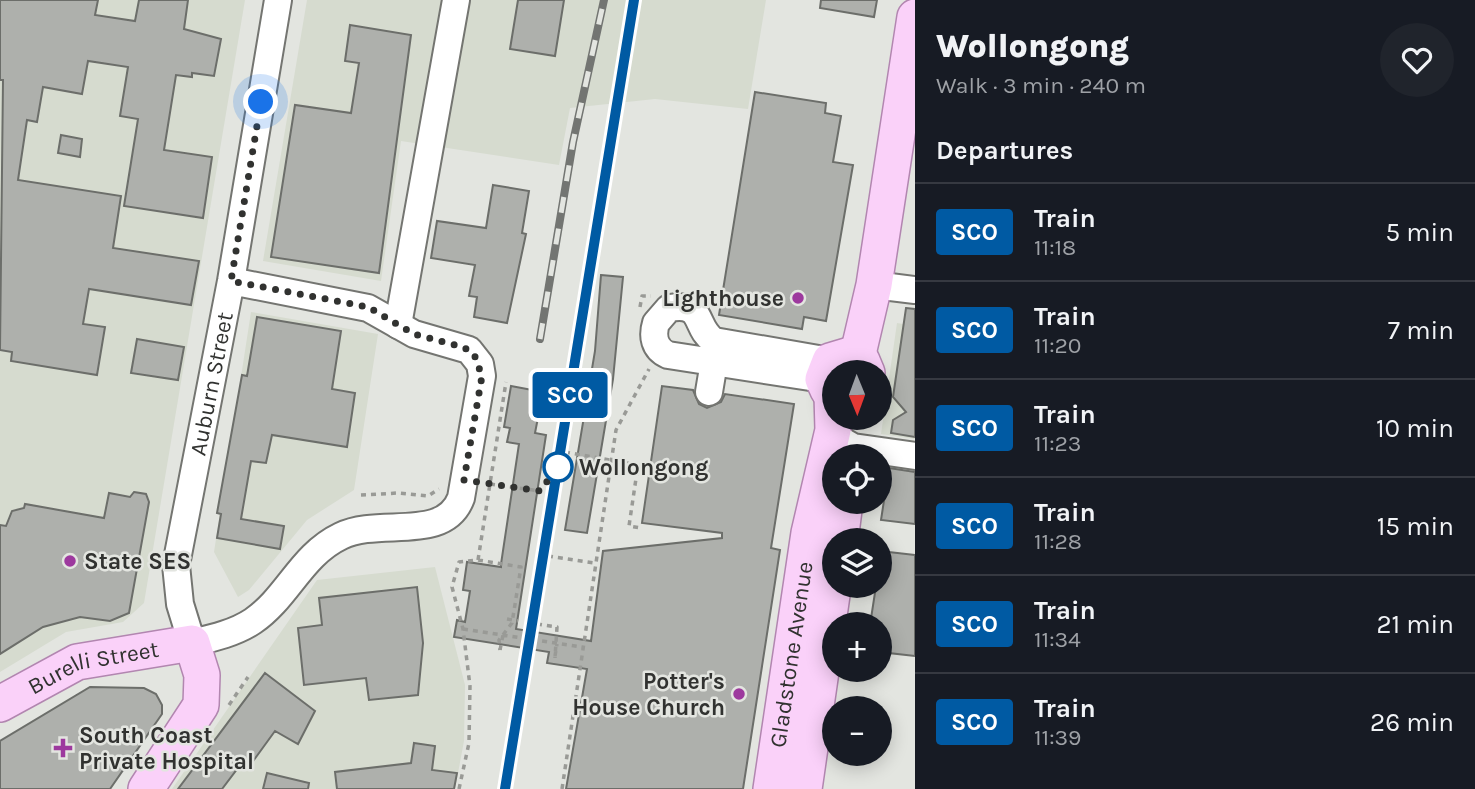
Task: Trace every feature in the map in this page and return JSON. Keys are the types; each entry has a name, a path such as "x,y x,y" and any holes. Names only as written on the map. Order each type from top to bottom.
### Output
{"main road":[{"name":"Gladstone Avenue","path":"858,360 874,285 915,17"},
{"name":"Gladstone Avenue","path":"771,789 809,533 841,430"},
{"name":"Gladstone Avenue","path":"804,789 832,598"},
{"name":"Burelli Street","path":"0,704 76,662 192,643"},
{"path":"146,789 201,705 202,675 192,643"}],"street":[{"name":"Auburn Street","path":"192,643 180,604 176,565 231,281 278,0"},
{"path":"398,325 456,0"},
{"path":"192,643 251,622 271,605 310,557 342,535 367,527 428,525 453,514 461,498 453,479 481,382 480,364 474,354 463,347 424,338 368,307 231,281"},
{"path":"874,285 915,290"},
{"path":"822,392 719,343 704,332 698,315 691,309 675,307 665,311 654,328 659,350 668,355 706,361 822,397"},
{"path":"701,391 706,361"},
{"path":"881,430 915,456"}],"path":[{"path":"562,789 616,430 649,368"},
{"path":"565,453 638,465 629,526 641,528"},
{"path":"361,495 398,492 428,496 453,479 540,491"},
{"path":"548,556 594,563"},
{"path":"460,789 468,743 470,686 463,629 452,587 459,562 478,560 521,566 513,620 499,640 500,650 503,635"},
{"path":"507,619 518,621"},
{"path":"537,624 557,627 555,658 557,644"},
{"path":"463,629 582,647"}],"shaded area":[{"path":"0,0 245,0 144,603 123,622 66,632 0,672"},
{"path":"307,0 766,0 748,109 655,99 570,108 559,165 401,141 381,281 263,261"},
{"path":"251,312 378,334 354,490 307,520 249,590 238,597 214,552"},
{"path":"897,323 915,326 915,439 881,434 882,430 892,430 892,360"},
{"path":"435,567 465,685 464,741 455,789 172,789 317,580"}],"building":[{"path":"0,0 98,0 95,15 135,21 139,0 188,0 184,29 221,39 214,76 192,73 192,77 176,75 164,150 212,157 203,218 124,206 138,119 120,116 128,67 88,61 82,94 43,87 37,122 27,120 18,180 121,196 113,248 199,261 191,305 89,289 83,324 105,327 97,375 11,361 12,352 0,350 3,80 0,80"},
{"path":"518,0 564,0 555,56 510,49"},
{"path":"821,0 877,0 874,17 820,8"},
{"path":"350,25 411,35 379,273 271,257 295,105 351,113 359,63 345,61"},
{"path":"755,92 826,103 825,113 841,116 833,162 853,165 826,321 804,317 802,329 719,315"},
{"path":"61,135 82,139 80,157 58,153"},
{"path":"493,185 529,191 522,233 526,234 507,323 474,317 477,297 469,296 475,265 431,258 437,221 486,228"},
{"path":"601,275 623,277 613,379 587,533 565,530 595,351"},
{"path":"906,308 915,309 915,437 891,433 893,420 906,412 893,397"},
{"path":"257,317 341,331 332,389 355,393 347,447 272,435 266,463 251,461 241,519 284,526 280,549 217,538 221,514 217,513 242,375 247,376"},
{"path":"137,339 184,347 178,380 131,373"},
{"path":"511,386 543,392 535,433 546,435 516,629 591,641 603,551 722,538 722,533 642,523 662,386 693,390 699,404 707,408 721,402 725,394 794,404 771,548 780,550 743,789 566,789 587,669 547,663 549,652 454,637 457,620 465,622 470,591 463,590 467,562 501,567 519,444 507,442 510,428 504,427"},
{"path":"892,468 915,472 915,524 881,520 882,514 892,514"},
{"name":"State SES","path":"134,492 146,494 149,502 129,613 110,621 80,617 43,627 0,654 0,525 6,526 12,511 24,508 25,504 104,518 109,493 130,497"},
{"path":"892,552 915,555 915,656 892,653 892,612 872,612 874,598 892,598"},
{"path":"417,587 423,643 418,695 369,700 366,678 304,685 298,628 322,625 319,598"},
{"path":"265,673 315,711 298,744 275,731 251,764 244,760 222,789 178,789"},
{"path":"90,687 144,688 156,694 162,705 162,714 110,789 0,789 0,741"},
{"path":"414,743 435,746 432,770 457,773 454,789 337,789 335,772 411,763"},
{"path":"267,773 309,783 308,789 263,789"}],"railway":[{"path":"540,339 573,142 604,0"},
{"path":"505,789 634,0"}],"train":[{"name":"SCO","path":"505,789 634,0"}],"place":[{"name":"Lighthouse","path":"798,298"},
{"name":"Wollongong","path":"558,467"},
{"name":"State SES","path":"70,561"},
{"name":"Potter's House Church","path":"739,694"},
{"name":"South Coast Private Hospital","path":"63,748"}],"route":[{"path":"261,102 231,281 368,307 407,331 463,347 474,354 480,364 482,376 464,480 540,491 558,467"}]}
